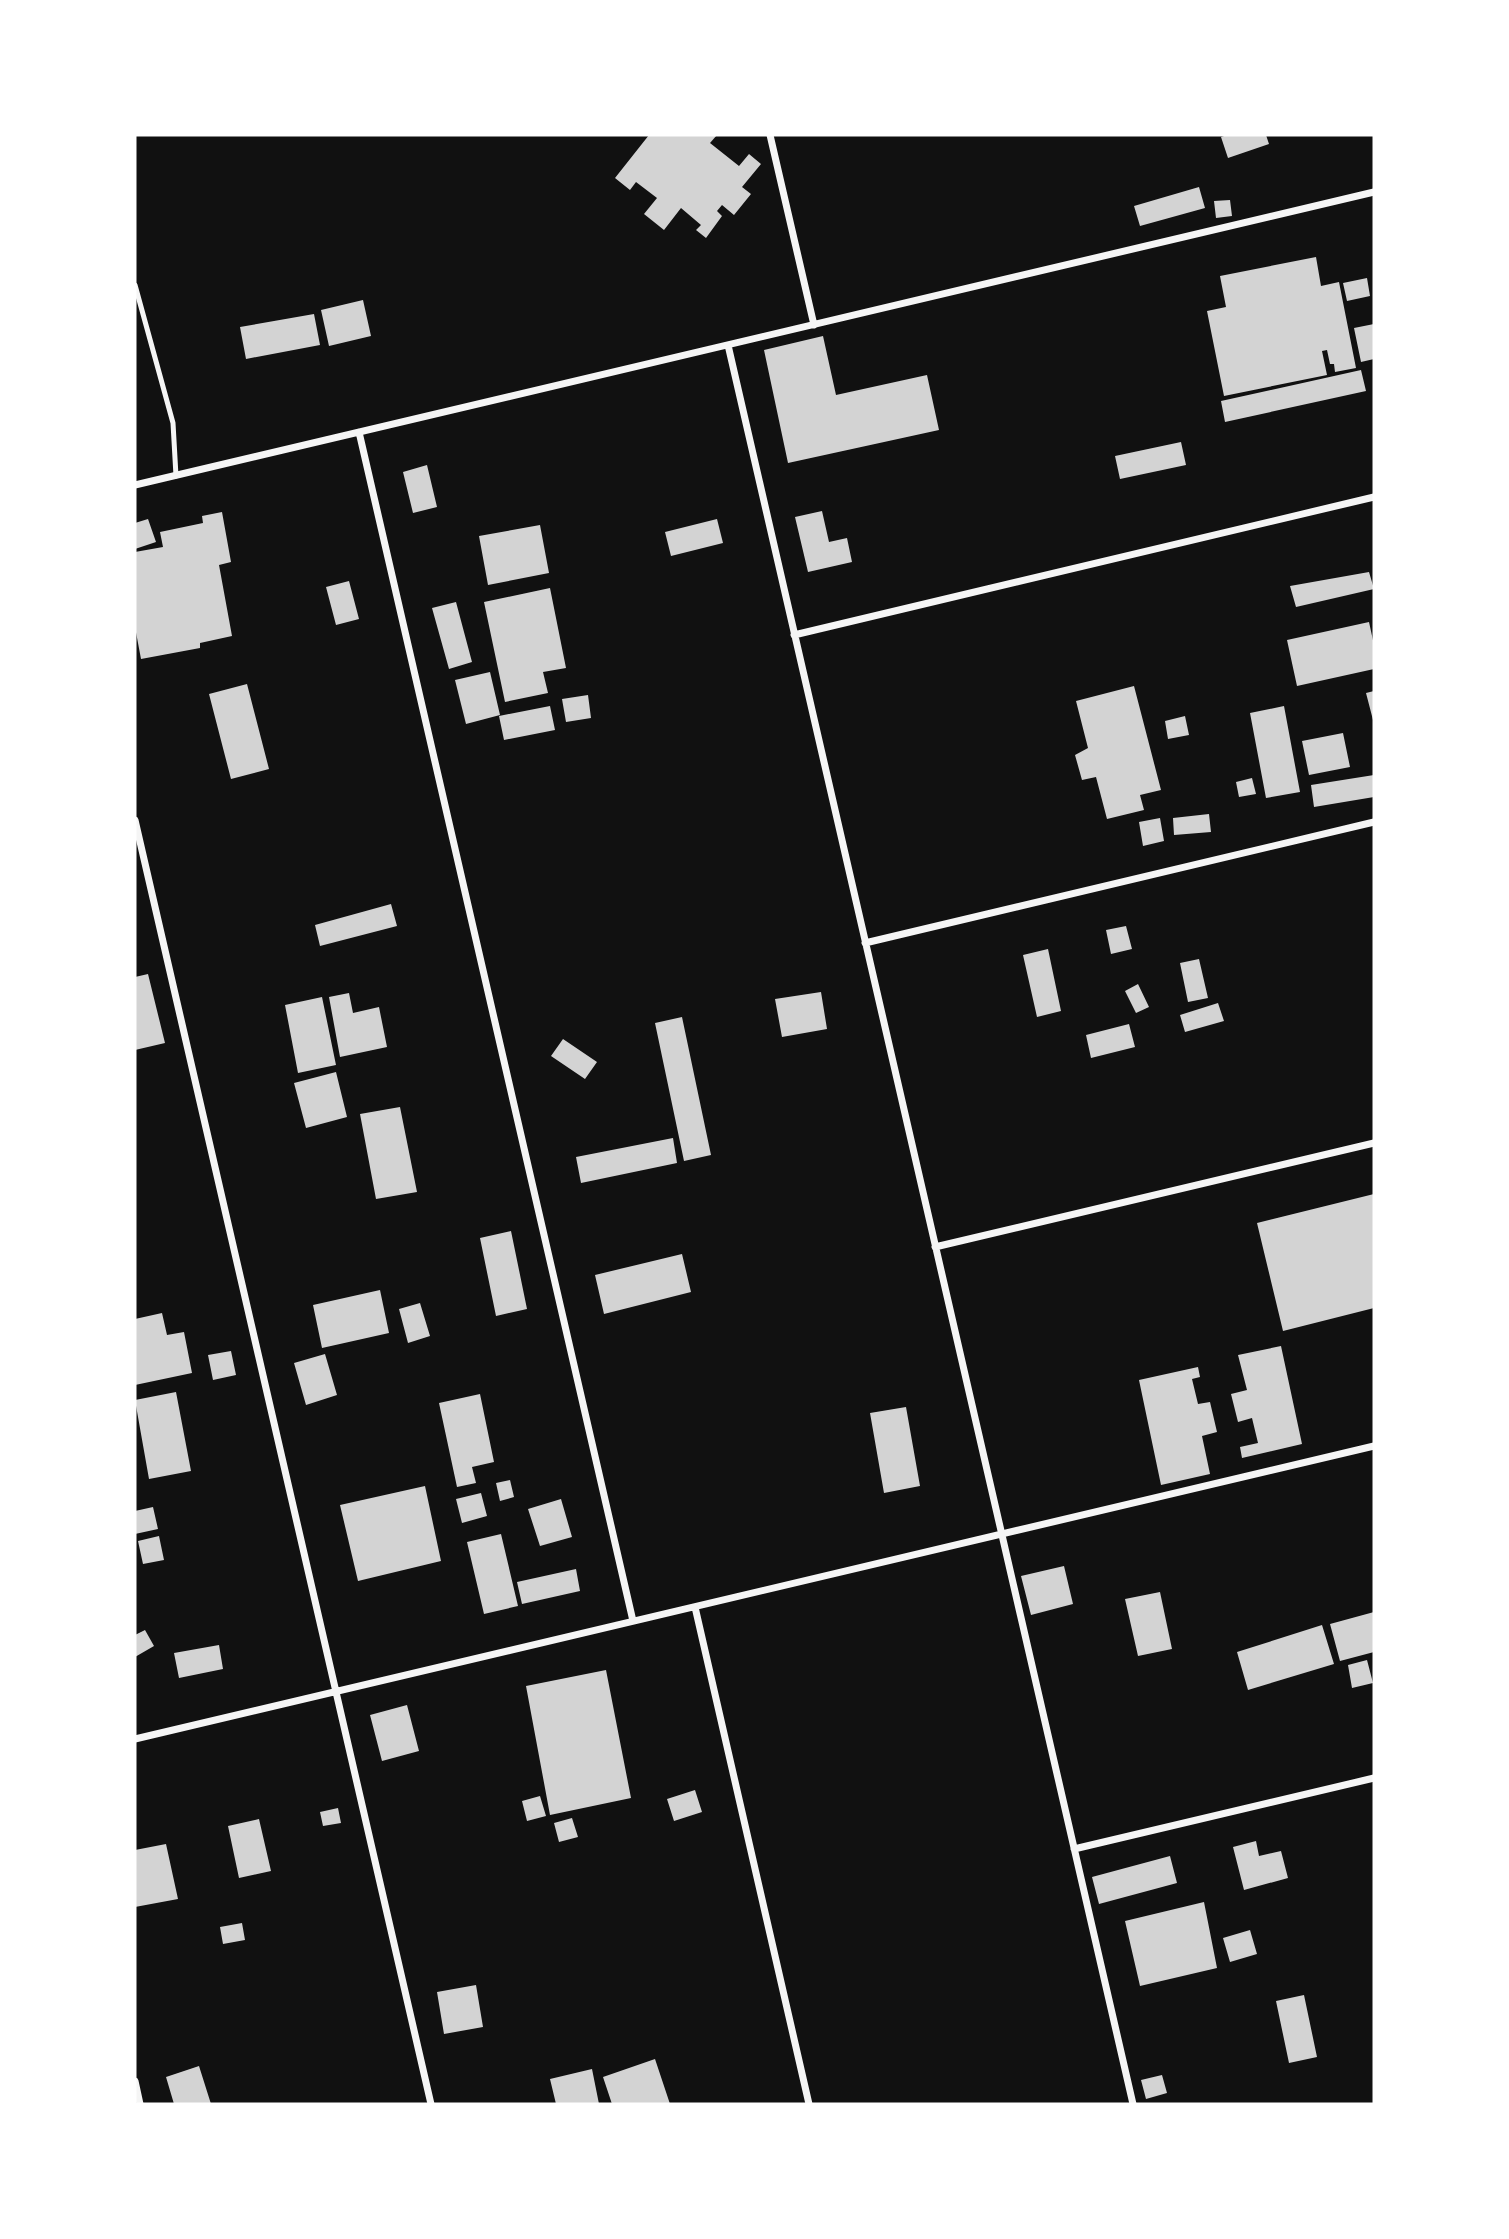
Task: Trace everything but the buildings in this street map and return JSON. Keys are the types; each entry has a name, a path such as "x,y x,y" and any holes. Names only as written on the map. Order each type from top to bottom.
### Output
{"street":[{"path":"770,135 814,325"},
{"path":"135,485 1374,192"},
{"path":"728,345 1133,2104"},
{"path":"359,432 633,1621"},
{"path":"794,635 1374,497"},
{"path":"135,820 430,2104"},
{"path":"865,943 1374,822"},
{"path":"935,1247 1374,1143"},
{"path":"135,1739 1374,1446"},
{"path":"695,1606 809,2104"},
{"path":"1074,1849 1374,1778"},
{"path":"135,2081 140,2104"}],"lane":[{"path":"135,285 173,423 176,476"}]}
